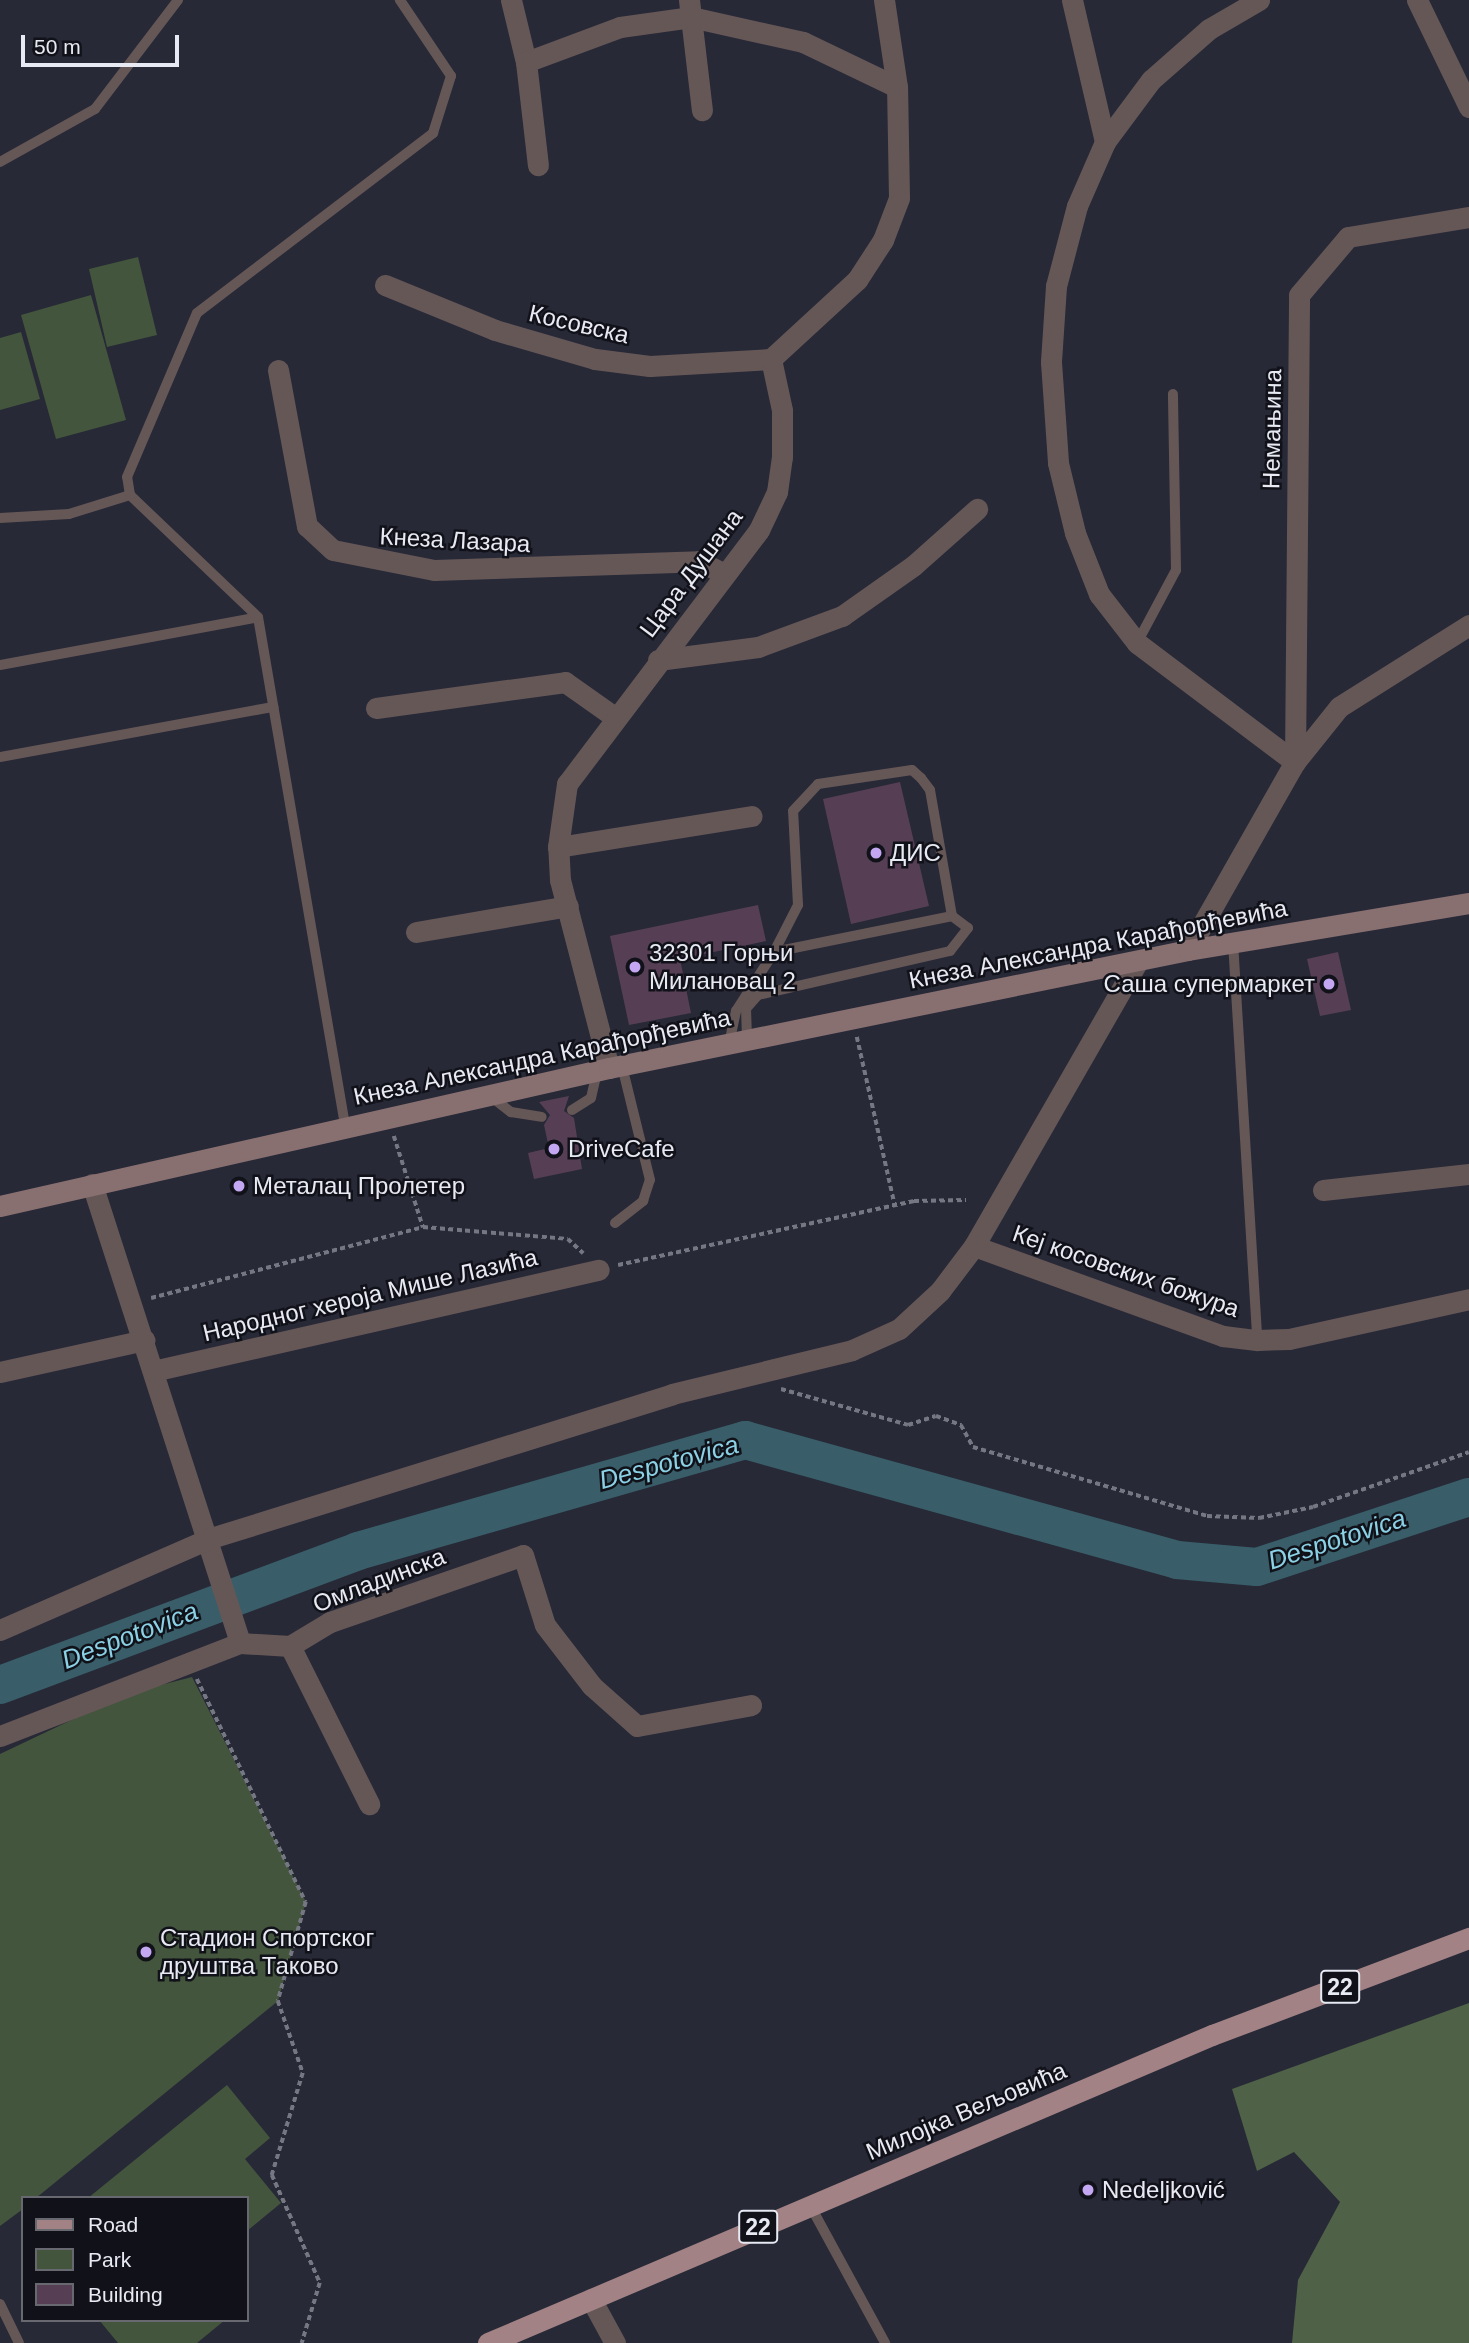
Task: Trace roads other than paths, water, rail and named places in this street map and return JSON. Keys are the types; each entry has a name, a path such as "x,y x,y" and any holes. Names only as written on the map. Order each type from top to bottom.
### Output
{"main road":[{"name":"Милојка Вељовића","path":"488,2343 1212,2035 1469,1938"}],"street":[{"path":"511,0 526,62 538,165"},
{"path":"771,359 857,280 883,240 899,198 897,87 884,0"},
{"path":"1072,0 1105,142"},
{"path":"1259,0 1209,29 1151,80 1105,142 1077,206 1055,286 1051,362 1058,463 1075,533 1099,594 1138,643 1295,762"},
{"path":"1417,0 1469,107"},
{"path":"526,62 620,27 690,8 803,42 897,87"},
{"path":"690,8 702,110"},
{"name":"Немањина","path":"1295,762 1299,295 1348,237 1469,217"},
{"name":"Косовска","path":"384,285 495,330 596,359 650,366 771,359"},
{"name":"Цара Душана","path":"610,1068 568,906 558,847 567,785 657,660 759,530 777,492 782,410 771,359"},
{"name":"Кнеза Лазара","path":"278,370 307,526 333,550 434,570 699,561 725,574"},
{"path":"657,660 758,647 842,616 913,566 977,509"},
{"path":"1188,950 1295,762 1339,707 1469,625"},
{"path":"376,708 565,682 616,718"},
{"path":"558,847 752,816"},
{"name":"Кнеза Александра Карађорђевића","path":"0,1206 345,1125 610,1068 1188,950 1469,903"},
{"path":"416,932 568,906"},
{"path":"0,1630 211,1538 672,1394 852,1350 898,1329 940,1291 974,1246 1137,962"},
{"path":"1324,1190 1469,1174"},
{"path":"92,1184 211,1538 238,1634"},
{"name":"Кеј косовских божура","path":"974,1246 1223,1336 1257,1340 1289,1339 1469,1299"},
{"name":"Народног хероја Мише Лазића","path":"153,1371 599,1269"},
{"path":"0,1372 144,1340"},
{"name":"Омладинска","path":"289,1646 330,1622 523,1555 545,1625 592,1686 637,1726 751,1705"},
{"path":"0,1736 189,1662 238,1634 289,1646 369,1804"},
{"path":"592,2299 615,2343"}],"lane":[{"path":"0,162 95,108 178,0"},
{"path":"345,1125 258,617 130,495 127,477 197,313 433,133 450,76 400,0"},
{"path":"1138,643 1176,570 1173,394"},
{"path":"0,518 69,514 130,495"},
{"path":"0,665 258,617"},
{"path":"0,757 273,707"},
{"path":"912,771 930,790 952,916 968,928 950,951 758,995 746,1009 738,1042 736,1011 774,952 798,905 793,811 818,784 912,771"},
{"path":"774,952 952,916"},
{"path":"1233,942 1257,1340"},
{"path":"572,1110 591,1098 610,1068"},
{"path":"610,1068 650,1180 643,1200 615,1223"},
{"path":"489,1095 511,1112 542,1116"},
{"path":"811,2207 886,2343"},
{"path":"0,2304 19,2343"}],"waterway":[{"name":"Despotovica","path":"0,1685 358,1551 745,1440 1177,1560 1257,1567 1469,1497"}],"place":[{"name":"ДИС","path":"876,853"},
{"name":"32301 Горњи Милановац 2","path":"635,967"},
{"name":"Саша супермаркет","path":"1329,984"},
{"name":"DriveCafe","path":"554,1149"},
{"name":"Металац Пролетер","path":"239,1186"},
{"name":"Стадион Спортског друштва Таково","path":"146,1952"},
{"name":"Nedeljković","path":"1088,2190"}]}
